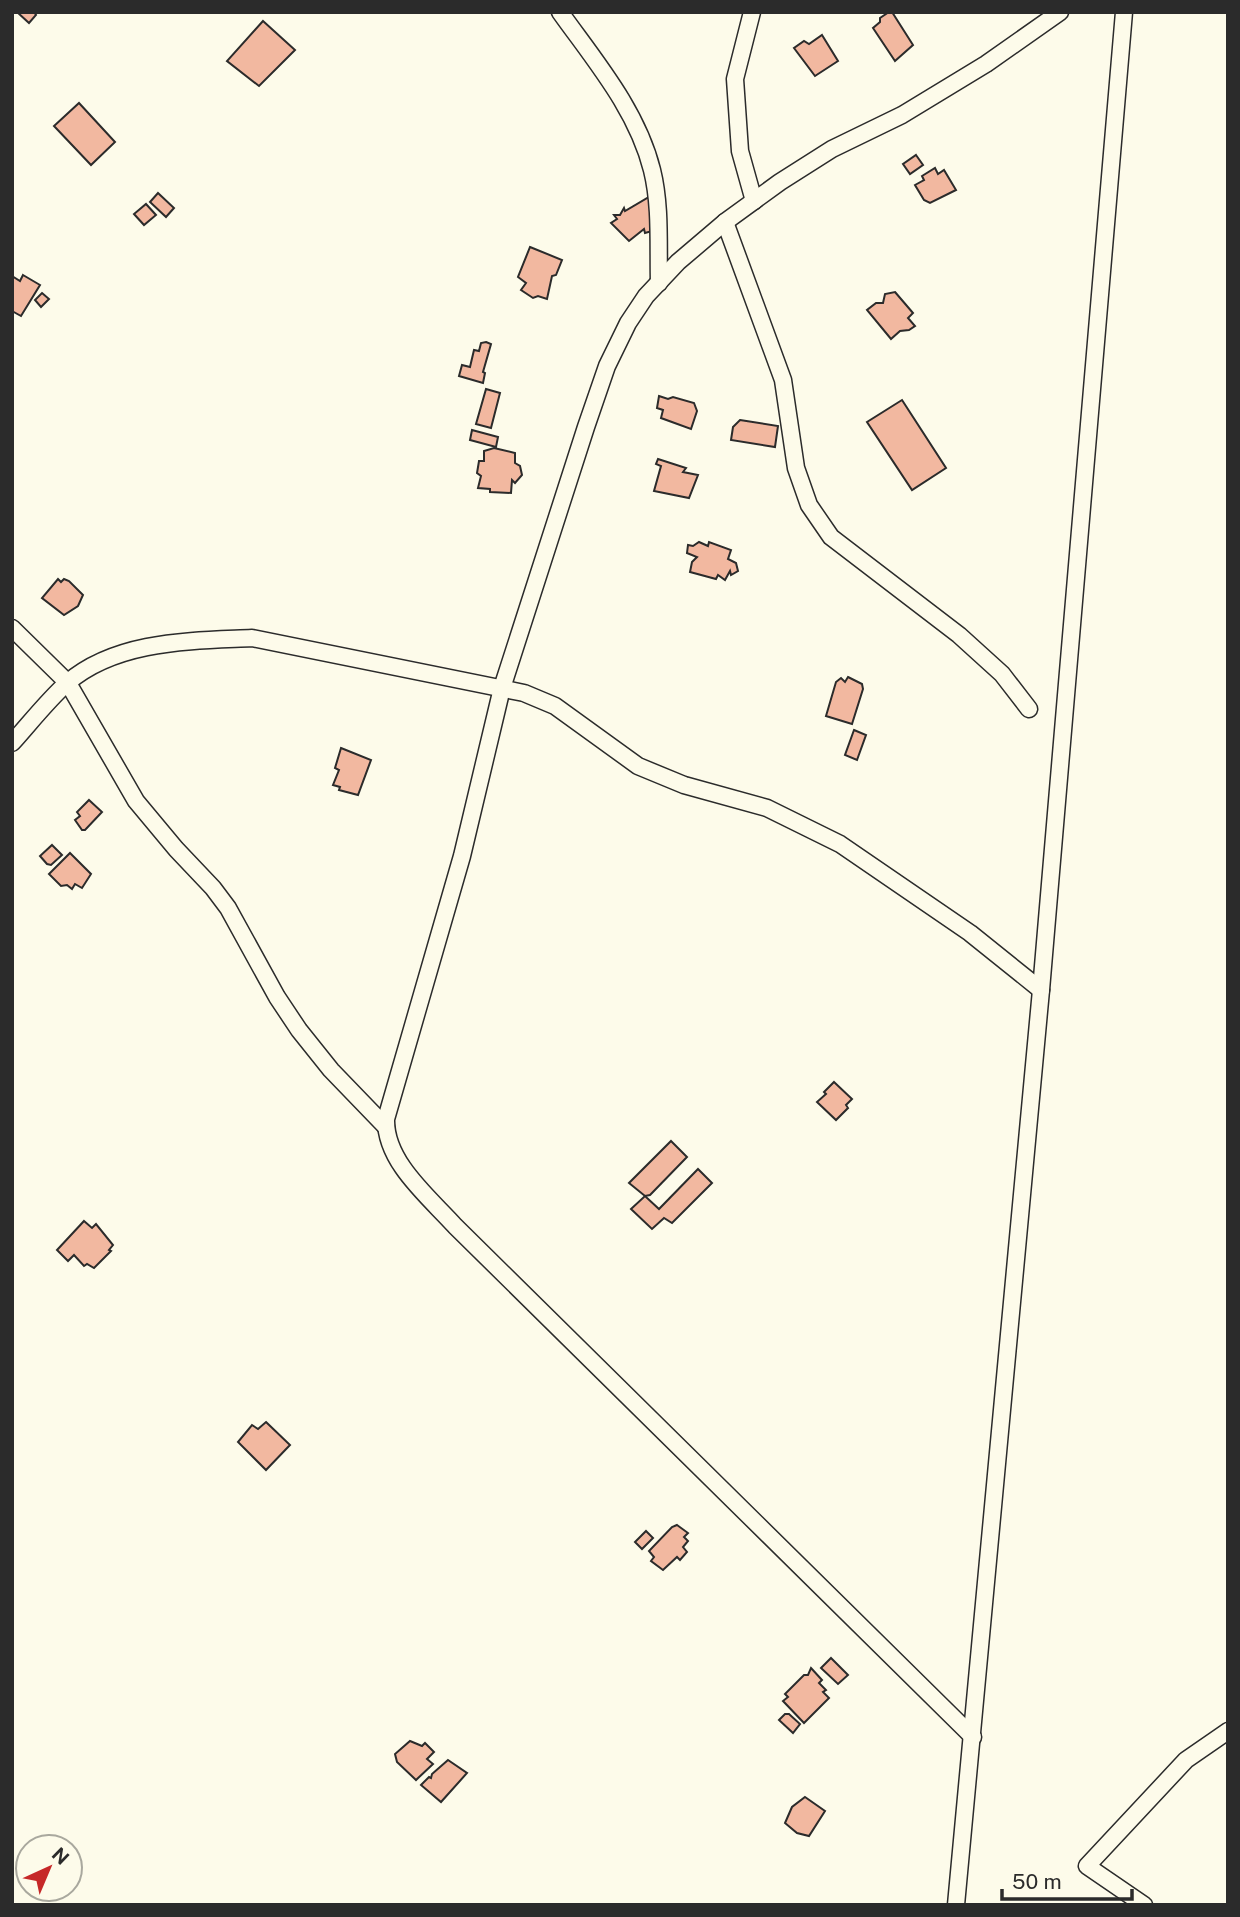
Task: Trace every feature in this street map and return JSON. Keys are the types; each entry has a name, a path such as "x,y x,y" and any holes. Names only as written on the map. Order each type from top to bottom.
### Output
{"street":[{"path":"560,12 631,114 652,170 658,220 659,283"},
{"path":"751,12 735,79 740,151 754,201"},
{"path":"973,1737 455,1226 406,1173 390,1142 386,1127 394,1087 462,856 502,688 607,366 628,323 646,296 678,262 754,201 832,149 883,125 974,71 1060,12"},
{"path":"956,1905 1041,990 1124,12"},
{"path":"725,222 783,380 796,468 809,505 831,537 959,635 1002,674 1029,709"},
{"path":"12,628 68,683 136,801 163,835 214,888 228,908 276,997 299,1030 331,1070 386,1127"},
{"path":"12,743 68,683 100,661 142,648 208,640 253,638 524,693 555,706 638,766 684,785 767,808 840,844 970,933 1041,990"},
{"path":"1144,1905 1087,1866 1185,1760 1228,1731"}],"building":[{"path":"17,12 34,12 36,15 29,23"},
{"path":"892,12 913,45 895,61 873,28 880,22 880,18"},
{"path":"263,21 295,50 259,86 227,61"},
{"path":"822,35 838,61 815,76 794,48 804,41 809,44"},
{"path":"79,103 115,142 91,165 54,126"},
{"path":"916,155 923,165 910,174 903,164"},
{"path":"935,168 938,174 944,170 956,190 930,203 924,200 915,185 924,180 922,176"},
{"path":"158,193 174,208 166,217 150,202"},
{"path":"649,197 652,231 645,233 644,229 629,241 611,223 617,219 614,215 620,215 624,208 625,211"},
{"path":"146,204 156,215 144,225 134,214"},
{"path":"530,247 562,260 556,275 552,276 547,299 538,296 533,298 521,290 526,283 518,277"},
{"path":"23,275 40,285 21,316 12,311 12,276 20,281"},
{"path":"895,292 913,313 908,318 915,326 900,331 891,339 867,310 876,303 883,303 885,294"},
{"path":"42,293 49,299 41,307 35,300"},
{"path":"481,343 491,344 483,372 483,383 459,376 462,365 470,367 474,350 479,351"},
{"path":"486,389 500,393 491,428 476,424"},
{"path":"659,396 694,403 697,411 691,429 661,418 663,410 657,408"},
{"path":"902,400 946,468 912,490 867,422"},
{"path":"740,420 778,426 775,447 731,440 733,427"},
{"path":"472,430 498,437 496,447 470,440"},
{"path":"494,448 515,453 515,463 520,466 522,475 515,483 512,480 511,493 490,492 490,489 478,488 481,476 477,473 479,461 484,461 484,451"},
{"path":"658,459 686,468 683,472 698,475 689,498 654,491 661,466 656,464"},
{"path":"699,542 708,546 709,542 731,550 728,559 736,563 738,571 731,575 730,571 725,580 718,575 716,579 690,572 692,562 697,557 687,553 688,545 693,546"},
{"path":"58,579 61,582 64,579 69,581 83,595 78,606 64,615 42,598"},
{"path":"848,677 862,684 863,689 852,724 826,716 836,682 841,678 845,682"},
{"path":"854,730 866,735 857,760 845,755"},
{"path":"341,748 371,760 358,795 339,790 340,787 333,785 339,770 335,768"},
{"path":"89,800 102,812 82,830 75,820 80,816 77,812"},
{"path":"52,845 62,855 51,865 40,856"},
{"path":"70,853 91,874 82,888 75,884 72,889 67,885 61,886 49,874"},
{"path":"834,1082 852,1099 846,1105 848,1108 836,1120 817,1102"},
{"path":"671,1141 687,1157 650,1195 645,1196 629,1183"},
{"path":"698,1169 712,1183 672,1223 664,1218 652,1229 631,1209 645,1196 659,1209"},
{"path":"84,1221 92,1228 96,1224 113,1245 109,1250 111,1251 94,1268 87,1264 84,1266 74,1255 68,1261 57,1250"},
{"path":"266,1422 290,1445 266,1470 238,1442 252,1425 258,1429"},
{"path":"677,1525 688,1533 684,1537 688,1541 683,1547 687,1552 680,1560 677,1557 663,1570 651,1561 654,1557 649,1551"},
{"path":"646,1531 653,1538 642,1549 635,1542"},
{"path":"831,1658 848,1675 838,1684 821,1668"},
{"path":"811,1668 822,1680 819,1683 829,1698 804,1723 783,1701 788,1697 785,1694 804,1675 808,1675"},
{"path":"789,1714 800,1724 793,1733 779,1720"},
{"path":"410,1741 422,1746 425,1743 434,1752 427,1759 433,1764 416,1780 397,1762 395,1754"},
{"path":"448,1760 467,1773 441,1802 421,1785"},
{"path":"805,1797 825,1811 809,1836 797,1833 785,1823 792,1807"}]}
